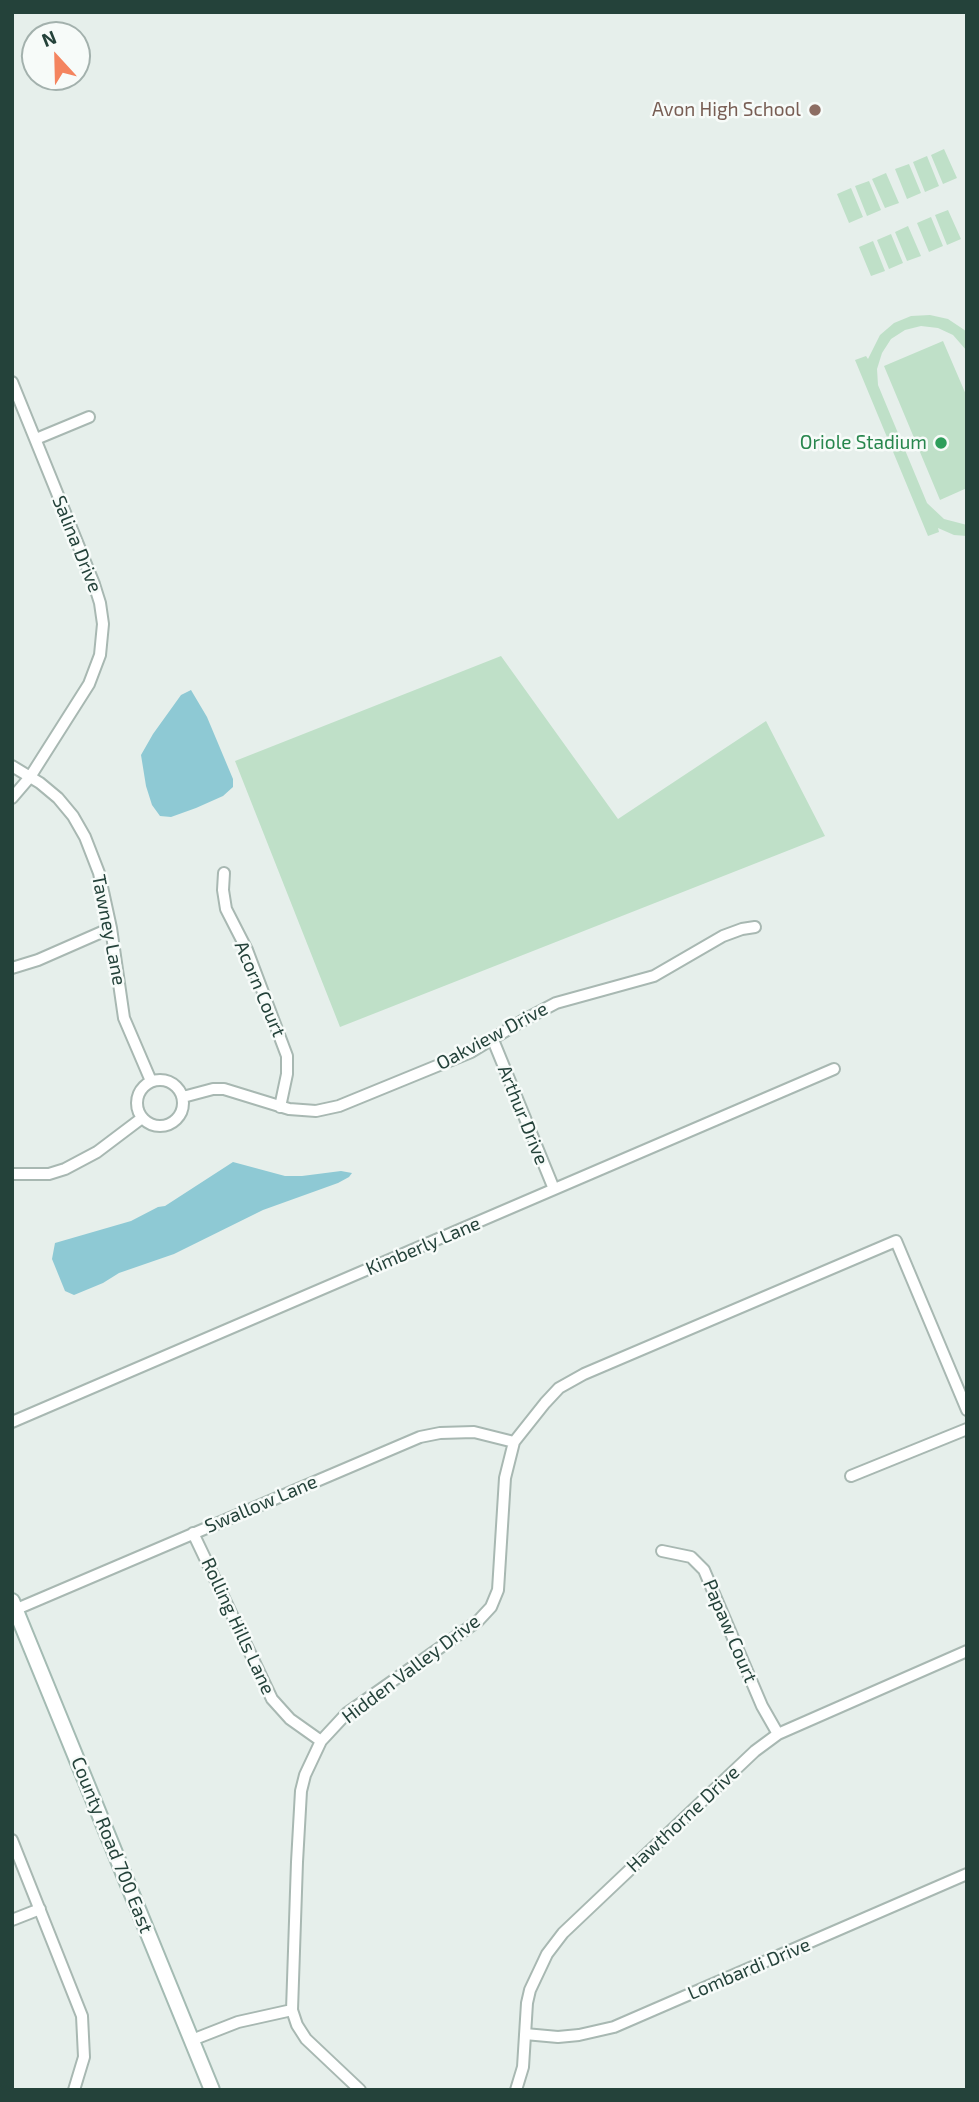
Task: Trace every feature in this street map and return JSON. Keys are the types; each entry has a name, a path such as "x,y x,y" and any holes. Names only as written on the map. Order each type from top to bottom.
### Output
{"main road":[{"name":"County Road 700 East","path":"13,1607 212,2090"}],"street":[{"name":"Salina Drive","path":"12,383 98,593 103,634 97,665 89,684 30,777 12,798"},
{"path":"36,439 89,417"},
{"name":"Tawney Lane","path":"12,766 58,798 80,826 99,873 111,929 124,1018 151,1081"},
{"name":"Acorn Court","path":"224,873 226,909 247,950 287,1056 287,1074 280,1107"},
{"name":"Oakview Drive","path":"183,1097 224,1089 301,1111 339,1106 453,1060 556,1003 654,976 723,936 755,927"},
{"path":"12,968 111,929"},
{"name":"Arthur Drive","path":"492,1040 554,1189"},
{"name":"Kimberly Lane","path":"12,1422 834,1069"},
{"path":"167,1080 174,1084 183,1097 182,1112 171,1124 156,1126 142,1118 138,1112 137,1097 151,1081 167,1080"},
{"path":"12,1174 49,1174 65,1169 97,1152 142,1118"},
{"name":"Hidden Valley Drive","path":"292,2010 301,1791 305,1775 321,1741 347,1713 478,1621 491,1608 498,1590 505,1478 514,1442 559,1388 584,1374 896,1241 967,1410"},
{"path":"851,1476 967,1429"},
{"name":"Swallow Lane","path":"13,1607 420,1437 440,1433 474,1432 514,1442"},
{"name":"Rolling Hills Lane","path":"193,1533 271,1699 289,1718 321,1741"},
{"name":"Papaw Court","path":"662,1552 691,1557 704,1570 762,1706 778,1734"},
{"name":"Hawthorne Drive","path":"516,2090 523,2067 530,1990 540,1965 555,1943 755,1751 778,1734 967,1651"},
{"path":"12,1840 82,2016 84,2057 74,2090"},
{"name":"Lombardi Drive","path":"525,2035 579,2035 614,2027 967,1874"},
{"path":"12,1920 40,1909"},
{"path":"192,2040 239,2022 292,2010 306,2039 360,2090"}],"green space":[{"path":"944,149 957,178 943,184 931,155"},
{"path":"927,156 939,186 925,192 913,162"},
{"path":"909,164 921,193 907,199 895,169"},
{"path":"886,173 899,203 885,208 872,179"},
{"path":"869,181 881,210 867,216 855,186"},
{"path":"851,188 863,217 849,223 837,194"},
{"path":"948,210 961,239 947,245 935,215"},
{"path":"931,217 943,246 929,252 917,223"},
{"path":"908,226 921,256 907,261 895,232"},
{"path":"891,234 903,263 889,269 877,240"},
{"path":"873,241 885,271 871,276 859,247"},
{"path":"930,315 948,319 967,332 967,351 953,335 938,328 921,326 905,330 891,339 882,353 877,369 878,385 927,503 944,519 967,525 967,536 954,535 938,528 939,532 928,536 855,360 866,356 868,359 880,335 894,323 911,316"},
{"name":"Oriole Stadium","path":"943,341 967,397 967,488 940,500 884,366"},
{"path":"501,656 618,819 766,721 825,836 340,1027 235,761"}],"water":[{"path":"191,690 207,717 233,779 233,787 223,796 196,808 171,817 160,816 152,805 146,786 141,755 181,695"},
{"path":"233,1162 285,1176 341,1171 352,1173 338,1183 263,1210 174,1254 119,1273 74,1295 65,1291 52,1259 55,1243 131,1221 165,1206"}],"place":[{"name":"Avon High School","path":"815,110"},
{"name":"Oriole Stadium","path":"941,443"}]}
